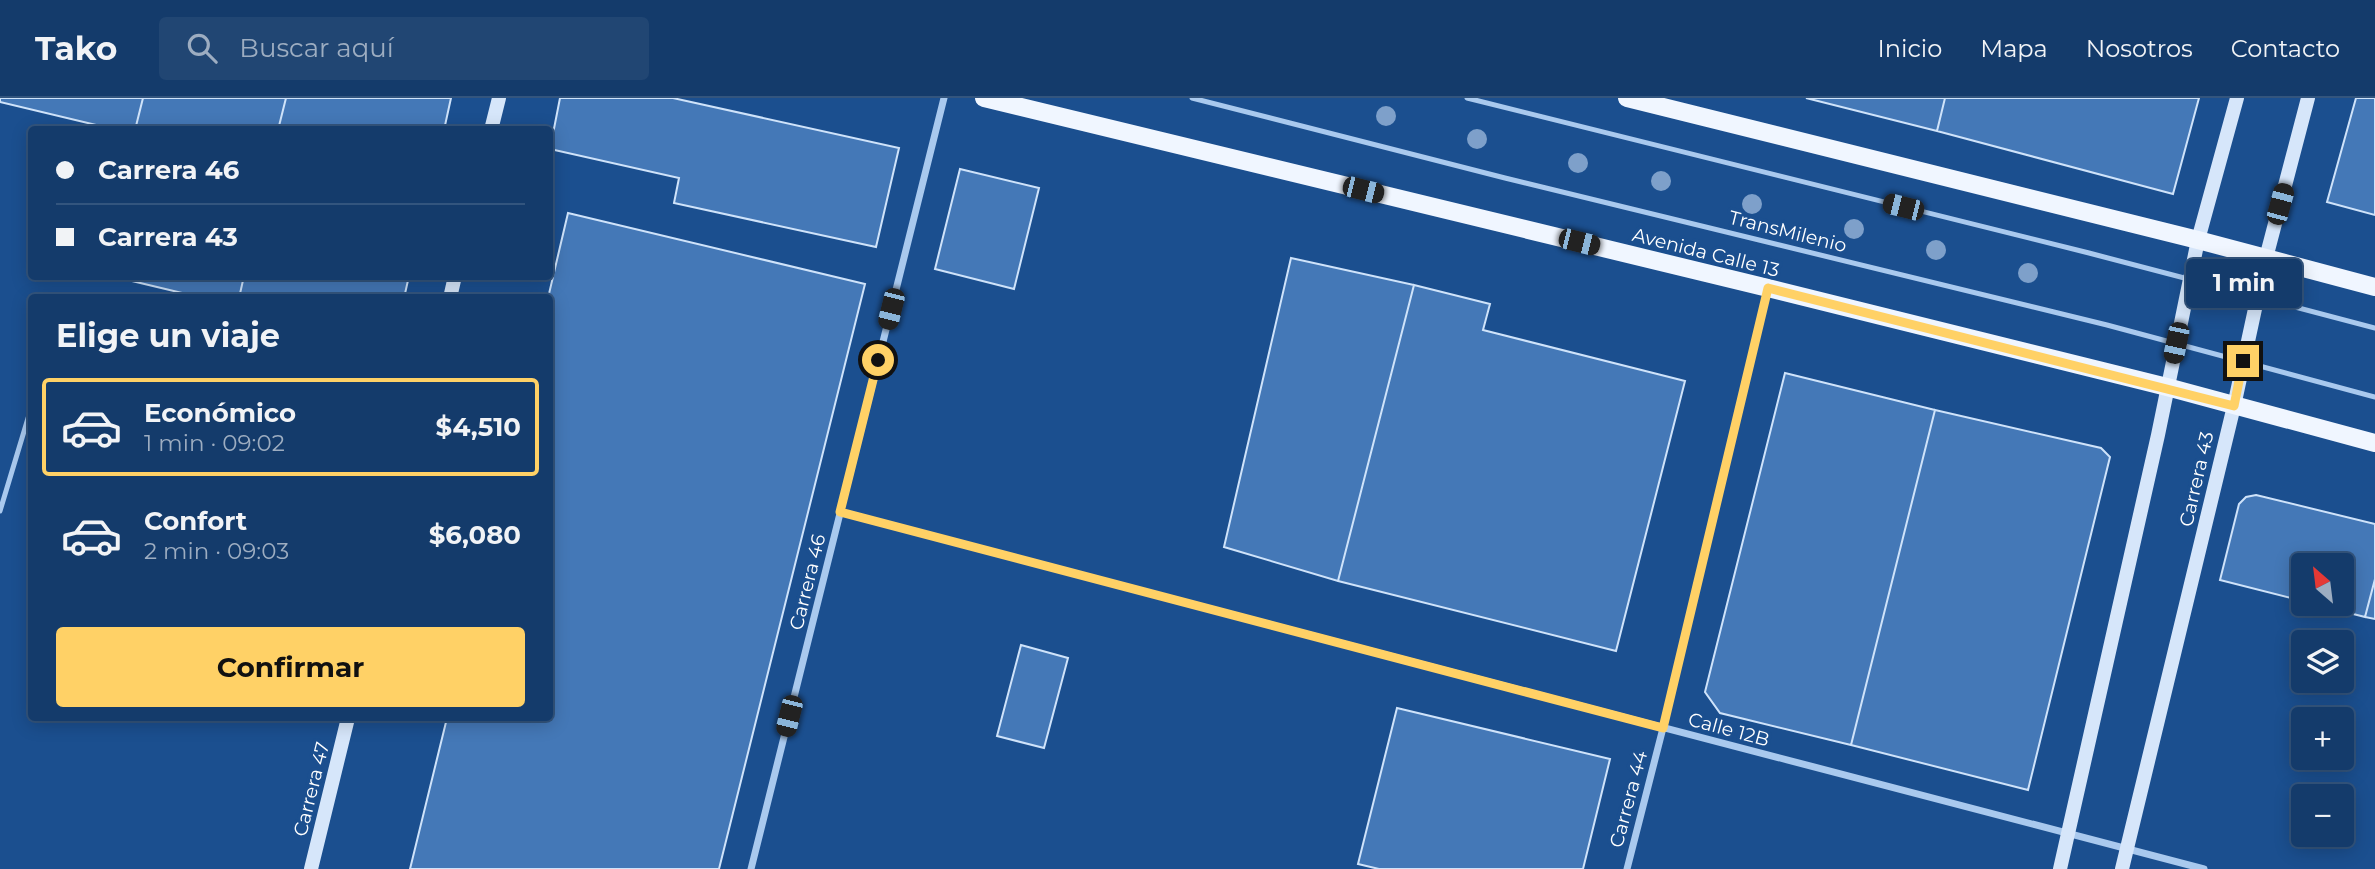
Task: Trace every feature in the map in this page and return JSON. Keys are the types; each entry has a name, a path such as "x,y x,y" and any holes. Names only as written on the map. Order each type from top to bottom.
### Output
{"main road":[{"name":"Avenida Calle 13","path":"984,98 1768,288 2167,387 2375,443"},
{"path":"1630,98 2199,240 2375,287"}],"street":[{"path":"492,126 499,98"},
{"name":"Carrera 46","path":"751,869 944,98"},
{"path":"2060,869 2199,240 2237,98"},
{"name":"Carrera 43","path":"2122,869 2234,406 2266,258 2308,98"},
{"name":"Carrera 44","path":"1626,869 1663,728 1768,288"},
{"name":"Calle 12B","path":"840,512 2204,869"},
{"name":"Carrera 47","path":"311,869 347,721"}],"lane":[{"name":"TransMilenio","path":"1192,98 2176,343 2375,397"},
{"path":"1467,98 2375,328"},
{"path":"0,511 28,418"}],"building":[{"path":"0,98 143,98 136,126 100,126 0,102"},
{"path":"143,98 286,98 279,126 136,126"},
{"path":"286,98 451,98 445,126 279,126"},
{"path":"560,98 673,98 899,148 876,247 674,203 679,178 553,150 553,134"},
{"path":"1806,98 1945,98 1937,131"},
{"path":"1945,98 2199,98 2173,194 1937,131"},
{"path":"2356,98 2375,98 2375,215 2327,202"},
{"path":"960,169 1039,188 1014,289 935,269"},
{"path":"568,213 865,284 719,869 410,869 446,721 553,721 553,294 549,294"},
{"path":"1291,258 1414,285 1338,581 1224,547"},
{"path":"128,280 243,280 240,294 186,294"},
{"path":"243,280 408,280 405,294 240,294"},
{"path":"1414,285 1490,304 1483,330 1685,381 1616,651 1338,581"},
{"path":"1785,373 1935,410 1851,745 1720,713 1705,692"},
{"path":"1935,410 2101,448 2110,457 2028,790 1851,745"},
{"path":"2256,495 2375,524 2375,579 2365,617 2354,614 2354,553 2291,553 2291,598 2220,580 2239,504 2246,497"},
{"path":"2375,579 2375,619 2365,617"},
{"path":"1021,645 1068,658 1044,748 997,736"},
{"path":"1397,708 1610,759 1583,869 1379,869 1358,864"}],"route":[{"path":"878,360 840,512 1663,728 1768,288 2234,406 2243,361"}]}
